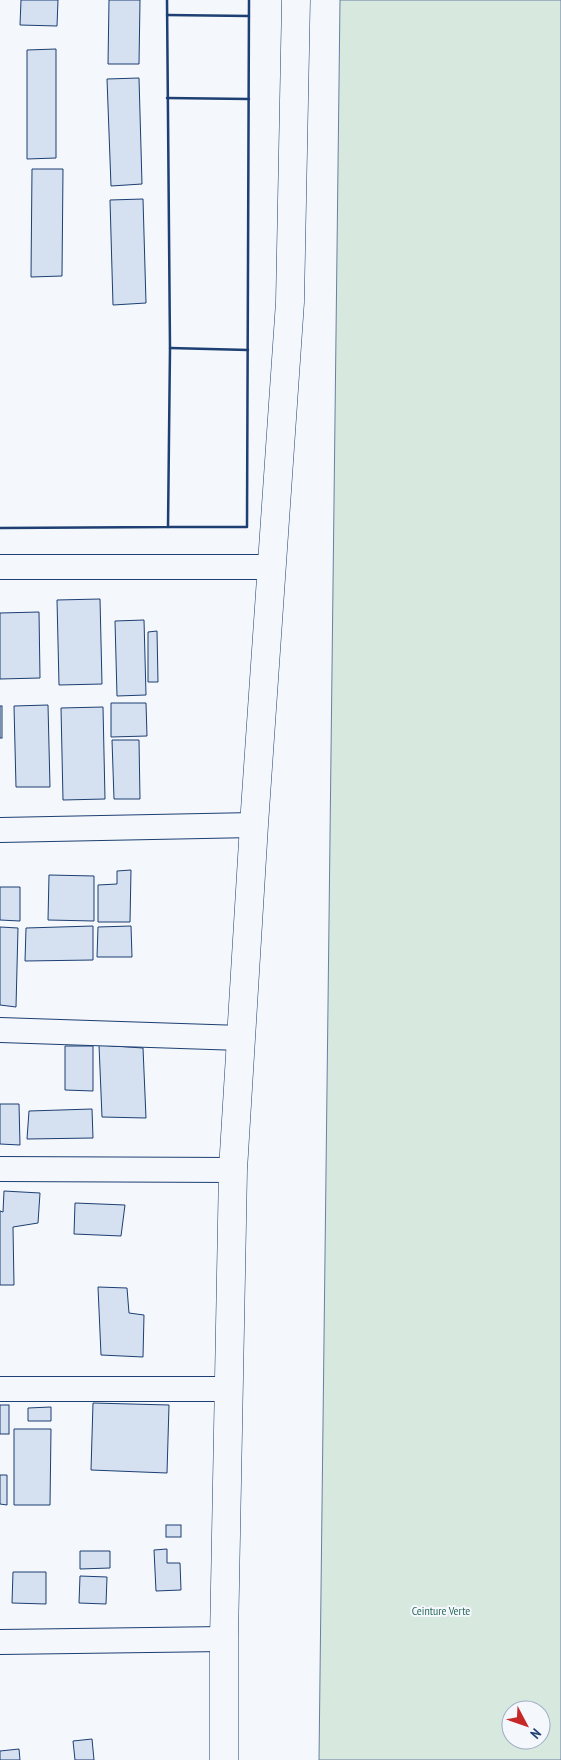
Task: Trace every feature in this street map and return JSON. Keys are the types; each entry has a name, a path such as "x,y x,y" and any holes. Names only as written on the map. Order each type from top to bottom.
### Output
{"street":[{"path":"224,1760 224,1640 233,1170 254,825 290,302 296,0"},
{"path":"0,567 272,567"},
{"path":"0,830 254,825"},
{"path":"0,1030 241,1038"},
{"path":"0,1170 233,1170"},
{"path":"0,1389 229,1389"},
{"path":"0,1642 224,1640"}],"green space":[{"name":"Ceinture Verte","path":"340,0 561,0 561,1760 319,1760"}],"building":[{"path":"21,0 58,0 57,26 20,25"},
{"path":"109,0 140,0 139,64 108,64"},
{"path":"56,49 56,158 27,159 27,50"},
{"path":"139,78 142,184 111,186 107,79"},
{"path":"32,169 63,169 62,276 31,277"},
{"path":"143,199 146,303 113,305 110,200"},
{"path":"100,599 102,684 59,685 57,600"},
{"path":"39,612 40,678 0,679 0,613"},
{"path":"144,620 146,695 117,696 115,621"},
{"path":"157,631 158,682 148,682 148,632"},
{"path":"111,703 146,703 147,736 111,737"},
{"path":"48,705 50,787 16,787 14,706"},
{"path":"0,706 2,706 2,738 0,738"},
{"path":"103,707 105,799 63,800 61,708"},
{"path":"112,740 139,740 140,799 114,799"},
{"path":"131,870 130,922 98,922 98,885 117,884 117,871"},
{"path":"49,875 94,876 94,921 48,920"},
{"path":"0,887 20,887 20,921 0,920"},
{"path":"93,926 93,960 25,961 26,928"},
{"path":"131,926 132,957 97,957 98,927"},
{"path":"0,927 18,928 16,1007 0,1005"},
{"path":"99,1045 143,1048 146,1118 102,1117"},
{"path":"65,1046 93,1046 93,1091 65,1090"},
{"path":"0,1104 19,1104 20,1145 0,1144"},
{"path":"92,1109 93,1138 27,1139 29,1111"},
{"path":"4,1191 40,1193 38,1223 13,1227 14,1285 0,1285 0,1211 3,1212"},
{"path":"75,1203 125,1205 121,1236 74,1234"},
{"path":"98,1287 127,1288 129,1313 144,1315 143,1357 101,1355"},
{"path":"93,1403 169,1405 167,1473 91,1470"},
{"path":"0,1405 9,1405 9,1434 0,1434"},
{"path":"51,1407 51,1421 28,1421 28,1408"},
{"path":"14,1429 51,1429 50,1505 14,1505"},
{"path":"0,1475 7,1475 7,1505 0,1504"},
{"path":"166,1525 181,1525 181,1537 166,1537"},
{"path":"167,1549 167,1563 180,1563 181,1590 156,1591 154,1550"},
{"path":"80,1551 110,1551 110,1568 80,1569"},
{"path":"13,1572 46,1572 46,1604 12,1603"},
{"path":"80,1576 107,1577 106,1604 79,1603"},
{"path":"92,1739 94,1760 75,1760 73,1741"},
{"path":"19,1749 20,1760 0,1760 0,1751"}],"wall":[{"path":"0,528 168,527 170,348 167,0"},
{"path":"168,527 247,527 249,0"},
{"path":"167,15 249,16"},
{"path":"167,98 249,99"},
{"path":"170,348 248,350"}]}
